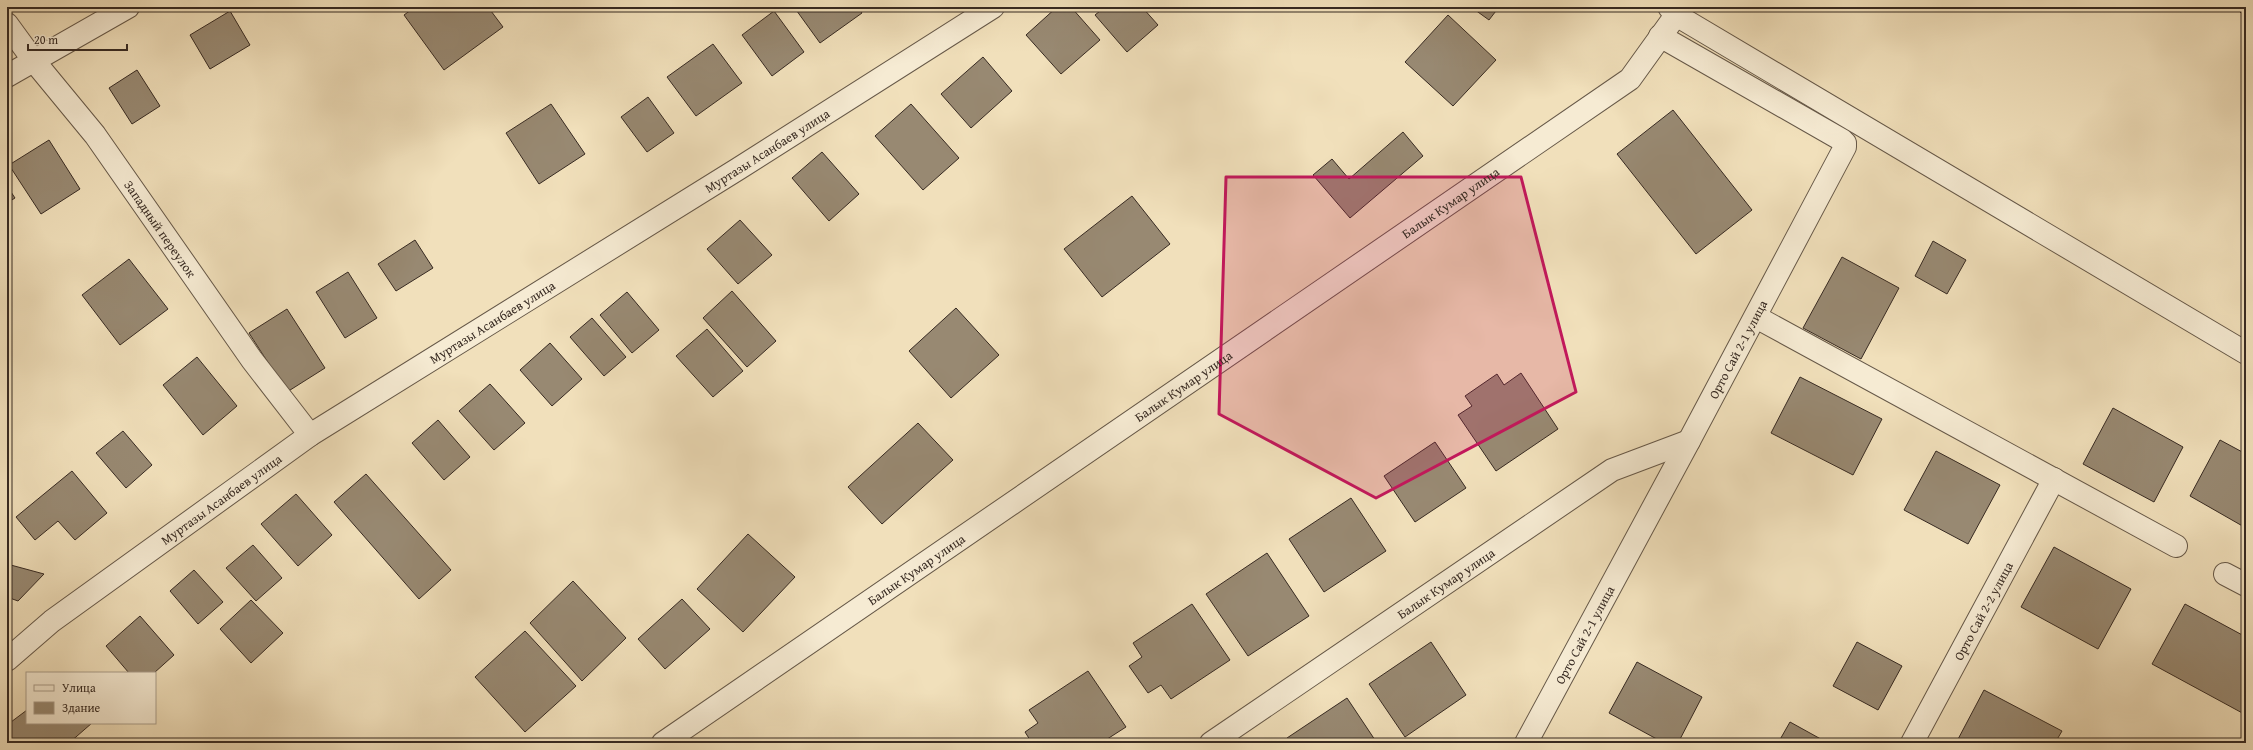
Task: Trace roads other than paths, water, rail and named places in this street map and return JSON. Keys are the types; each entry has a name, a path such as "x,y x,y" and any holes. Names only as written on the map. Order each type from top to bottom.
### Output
{"street":[{"path":"7,76 34,62 128,7"},
{"name":"Муртазы Асанбаев улица","path":"7,660 52,620 310,436 738,169 993,7"},
{"path":"1672,11 2246,353"},
{"name":"Балык Кумар улица","path":"663,743 1630,79 1660,36 1672,11"},
{"name":"Западный переулок","path":"7,24 34,62 94,135 252,360 310,436"},
{"name":"Орто Сай 2-1 улица","path":"1526,743 1756,317 1840,157 1845,143 1660,36"},
{"path":"1756,317 2054,478 2176,546"},
{"name":"Балык Кумар улица","path":"1211,743 1612,470 1690,441"},
{"name":"Орто Сай 2-2 улица","path":"1912,743 2054,478"},
{"path":"2225,574 2246,585"}]}
